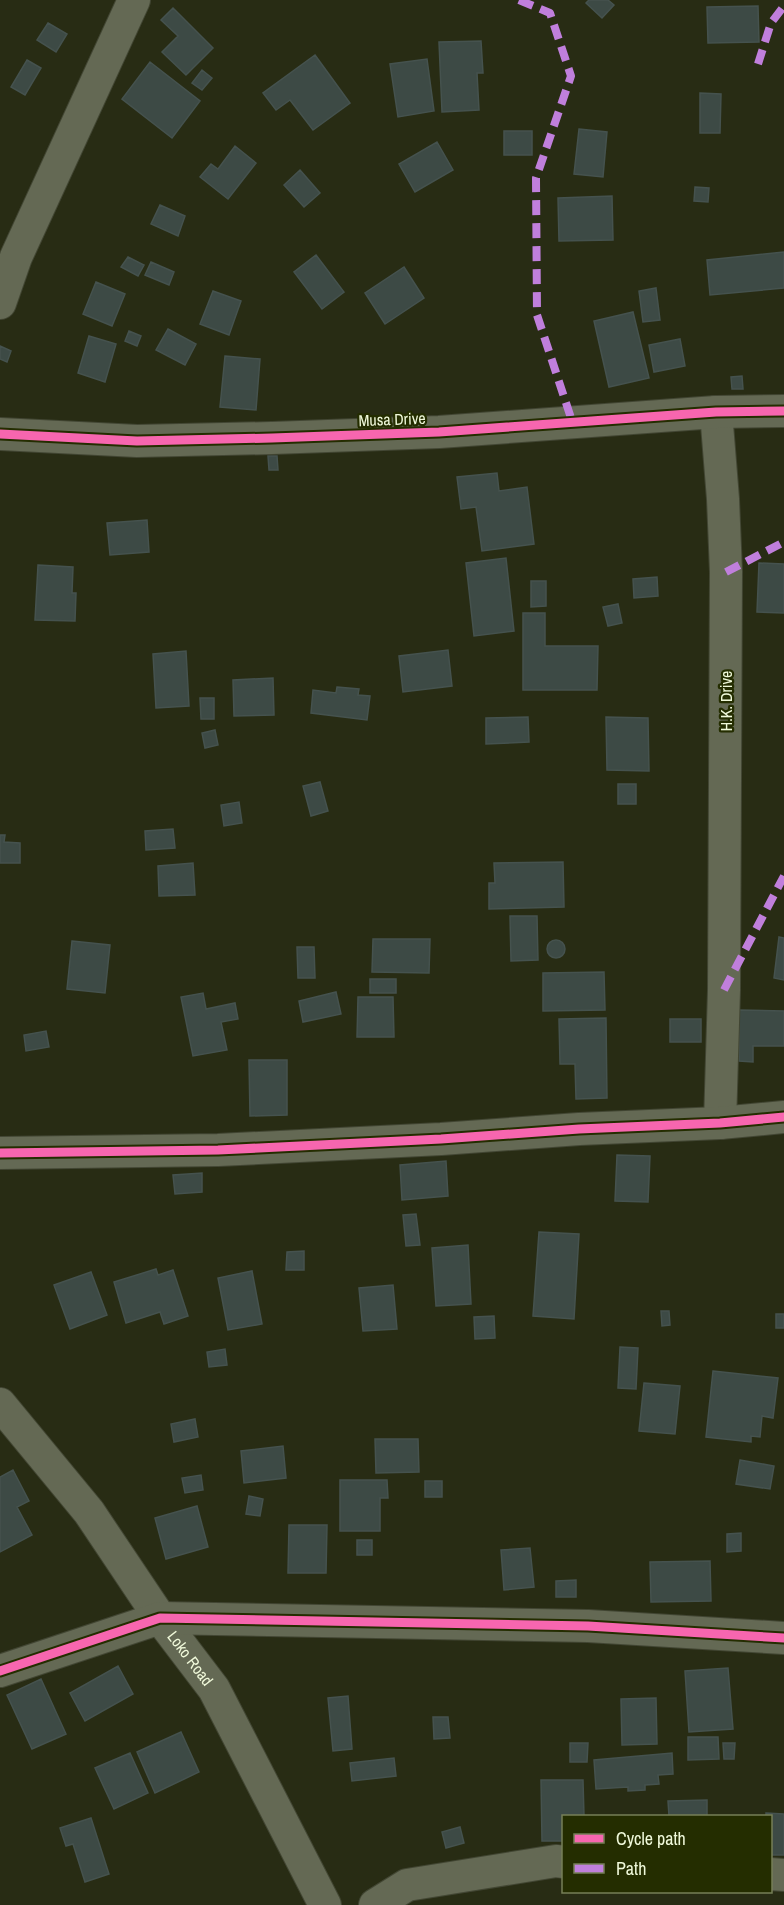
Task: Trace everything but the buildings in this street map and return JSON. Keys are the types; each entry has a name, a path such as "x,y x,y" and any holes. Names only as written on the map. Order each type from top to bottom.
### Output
{"street":[{"path":"0,303 16,256 134,0"},
{"name":"Musa Drive","path":"0,434 137,441 272,438 439,432 716,412 784,411"},
{"name":"H.K. Drive","path":"716,412 726,572 724,990 720,1123"},
{"path":"0,1153 218,1150 720,1123 784,1117"},
{"name":"Loko Road","path":"0,1404 89,1512 160,1618 214,1689 325,1905"},
{"path":"0,1671 160,1618 588,1626 784,1638"},
{"path":"375,1905 407,1885 555,1861 562,1862"}],"marked path":[{"path":"519,0 550,13 571,76 536,178 537,315 572,421"},
{"path":"758,64 771,23 784,6"},
{"path":"726,572 784,542"},
{"path":"724,990 784,876"}],"cycle path":[{"path":"0,434 137,441 272,438 439,432 716,412 784,411"},
{"path":"0,1153 218,1150 720,1123 784,1117"},
{"path":"0,1671 160,1618 588,1626 784,1638"}]}
